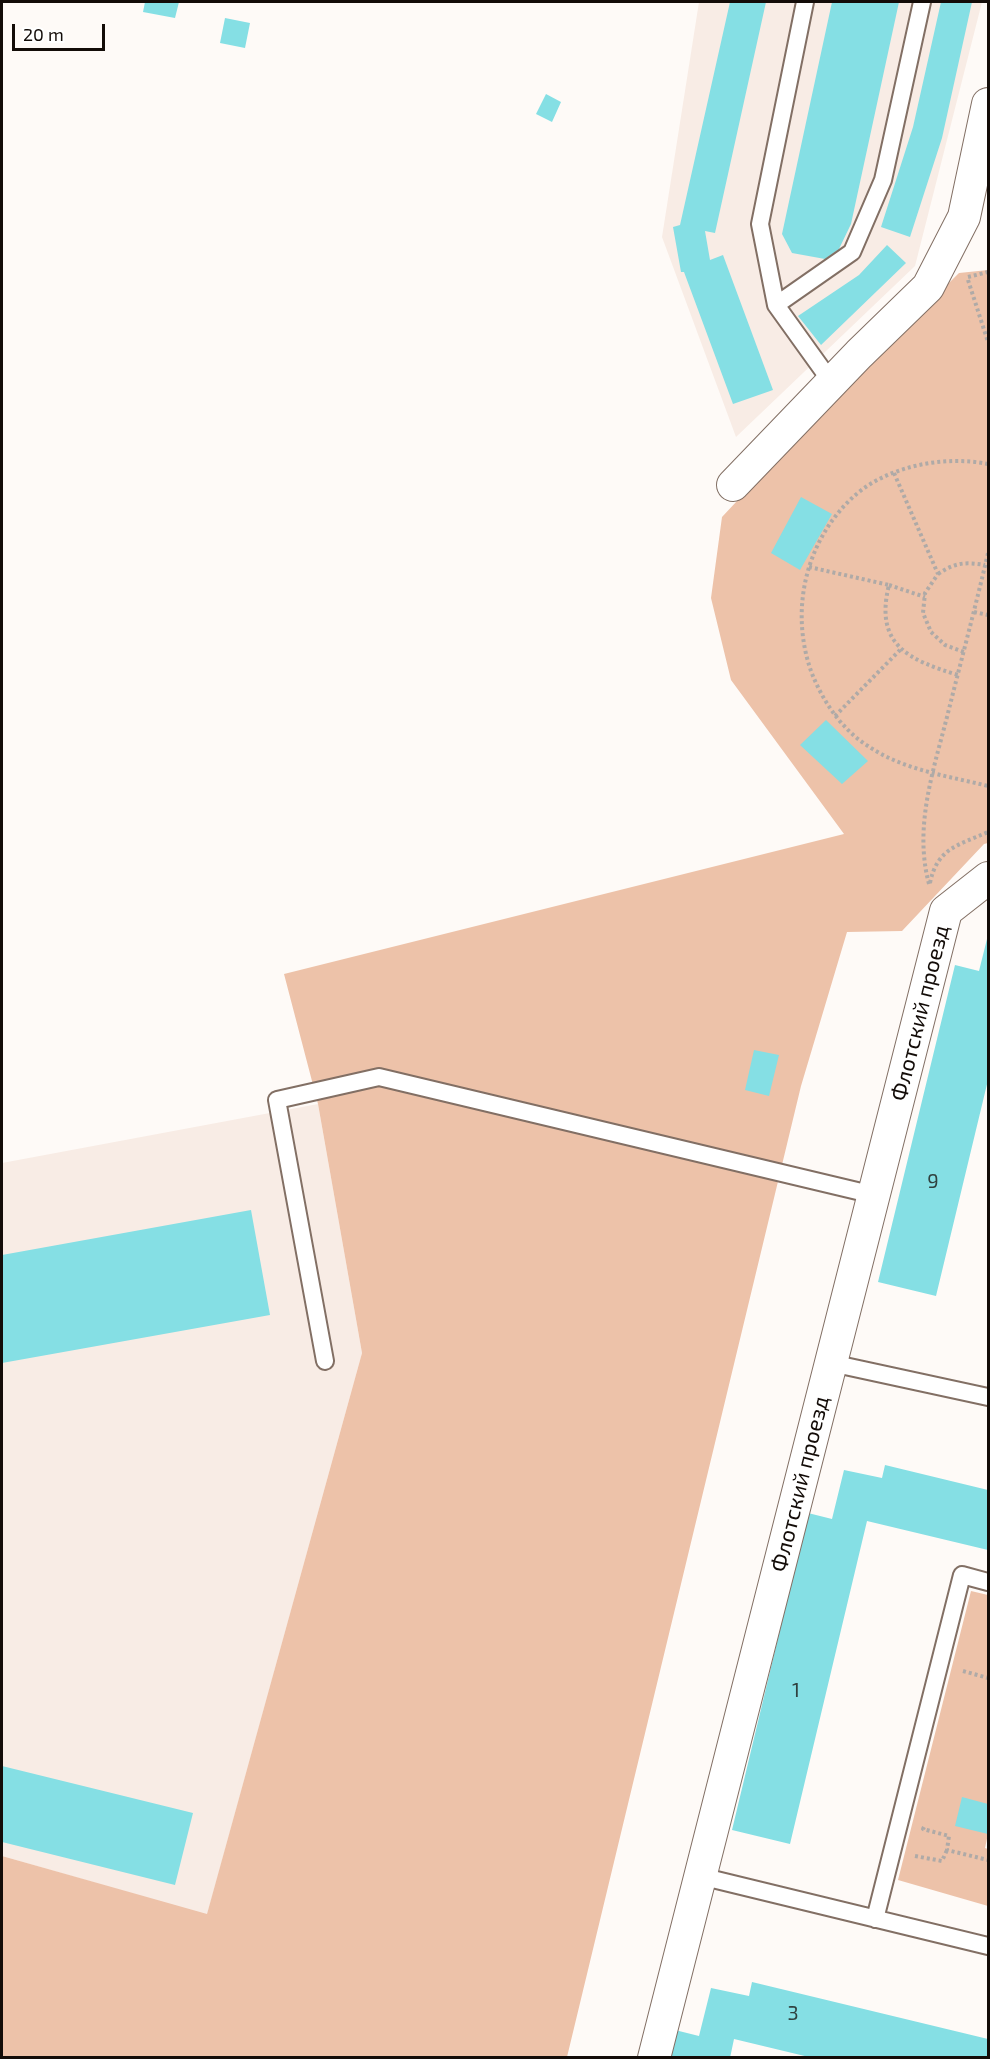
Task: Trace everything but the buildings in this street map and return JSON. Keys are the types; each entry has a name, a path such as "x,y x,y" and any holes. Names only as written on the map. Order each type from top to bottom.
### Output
{"street":[{"path":"733,485 928,287 964,217 988,104"},
{"name":"Флотский проезд","path":"654,2058 946,911 988,878"}],"lane":[{"path":"805,2 760,224 776,305 832,383"},
{"path":"776,305 852,252 883,180 922,2"},
{"path":"325,1361 277,1100 379,1077 874,1195"},
{"path":"831,1363 988,1397"},
{"path":"875,1919 962,1575 988,1582"},
{"path":"700,1876 988,1946"}],"path":[{"path":"955,235 988,342"},
{"path":"967,277 988,272"},
{"path":"988,464 941,461 885,476 852,498 820,540 809,567 801,597 801,628 807,659 817,688 835,716 866,746 900,764 988,786"},
{"path":"894,473 938,574"},
{"path":"929,884 924,864 922,826 988,553"},
{"path":"964,652 945,645 931,632 923,613 925,592 938,574 951,565 969,562 986,566"},
{"path":"809,567 889,585 925,597"},
{"path":"889,585 886,599 888,628 900,650 925,665 958,675"},
{"path":"974,612 988,615"},
{"path":"835,716 900,650"},
{"path":"960,1670 988,1678"},
{"path":"920,1838 926,1818"},
{"path":"918,1847 915,1856 942,1861 947,1850 949,1836 923,1829"},
{"path":"947,1850 988,1860"}],"shaded area":[{"path":"699,2 982,2 915,266 736,437 662,237"},
{"path":"988,270 988,843 984,844 902,931 847,932 801,1086 567,2057 2,2057 2,1856 207,1914 362,1353 318,1104 284,974 844,834 731,680 711,598 722,517 840,391 959,273"},
{"path":"318,1104 362,1353 207,1915 2,1856 2,1163"},
{"path":"971,1591 988,1595 988,1834 985,1848 988,1849 988,1906 898,1880"}]}
